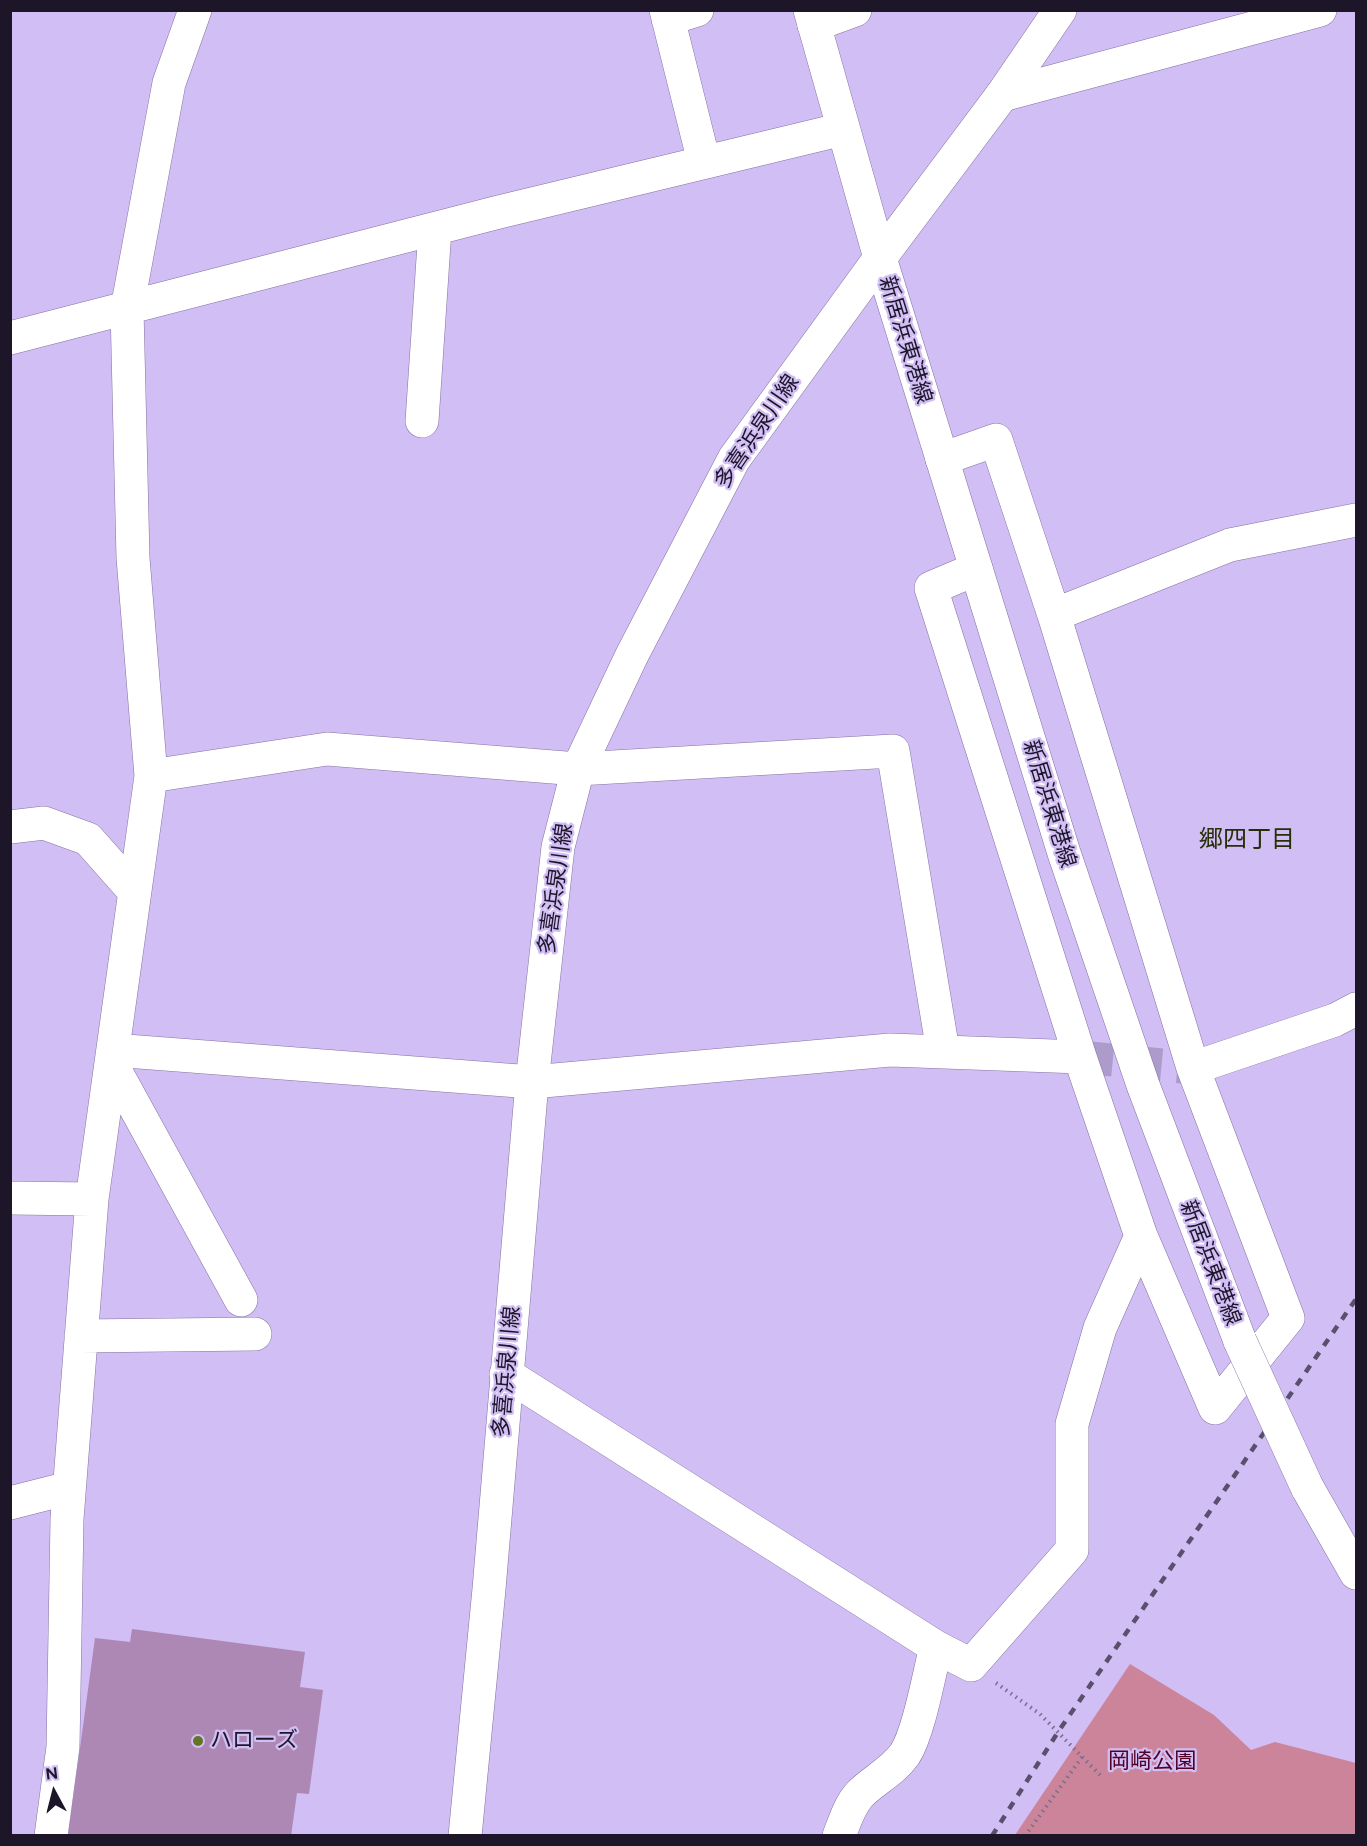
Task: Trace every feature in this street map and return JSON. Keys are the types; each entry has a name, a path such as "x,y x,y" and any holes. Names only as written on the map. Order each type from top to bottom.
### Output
{"street":[{"path":"51,1836 63,1747 67,1519 92,1199 151,776 133,558 127,309 169,83 195,10"},
{"path":"812,18 855,10"},
{"name":"多喜浜泉川線","path":"465,1836 489,1589 532,1082 558,847 578,769 632,655 734,459 1002,95 1060,10"},
{"path":"1002,95 1320,10"},
{"path":"677,13 704,162"},
{"name":"新居浜東港線","path":"812,18 880,258 1064,853 1124,1030 1240,1341 1306,1487 1356,1573"},
{"path":"10,338 435,229 843,129"},
{"path":"422,421 435,229"},
{"path":"942,459 996,441 1054,615 1192,1068 1287,1318 1215,1408 1141,1236 1080,1057 931,588 976,569"},
{"path":"1054,615 1230,545 1356,520"},
{"path":"151,776 327,749 578,769 893,751 943,1051"},
{"path":"10,827 44,823 88,839 135,891"},
{"path":"1192,1068 1335,1020 1356,1009"},
{"path":"112,1056 532,1082 890,1050 1080,1057"},
{"path":"112,1056 241,1300"},
{"path":"10,1198 92,1199"},
{"path":"506,1374 936,1647 971,1665 1072,1550 1072,1424 1100,1328 1141,1236"},
{"path":"81,1336 255,1334"},
{"path":"10,1503 69,1488"},
{"path":"839,1836 848,1811 858,1796 905,1754 913,1735 936,1647"}],"path":[{"path":"971,1665 1040,1714 1100,1775"},
{"path":"1025,1836 1082,1757"}],"green space":[{"name":"岡崎公園","path":"1130,1664 1214,1715 1251,1750 1275,1742 1356,1763 1356,1835 1015,1835"}],"building":[{"name":"ハローズ","path":"132,1629 305,1652 300,1687 323,1690 309,1794 297,1793 291,1836 68,1836 95,1638 130,1642"}],"tunnel":[{"path":"1080,1057 1193,1068"}],"railway":[{"path":"992,1836 1058,1732 1356,1299"}],"place":[{"name":"ハローズ","path":"198,1741"}],"district":[{"name":"郷四丁目","path":"1247,840"}]}
